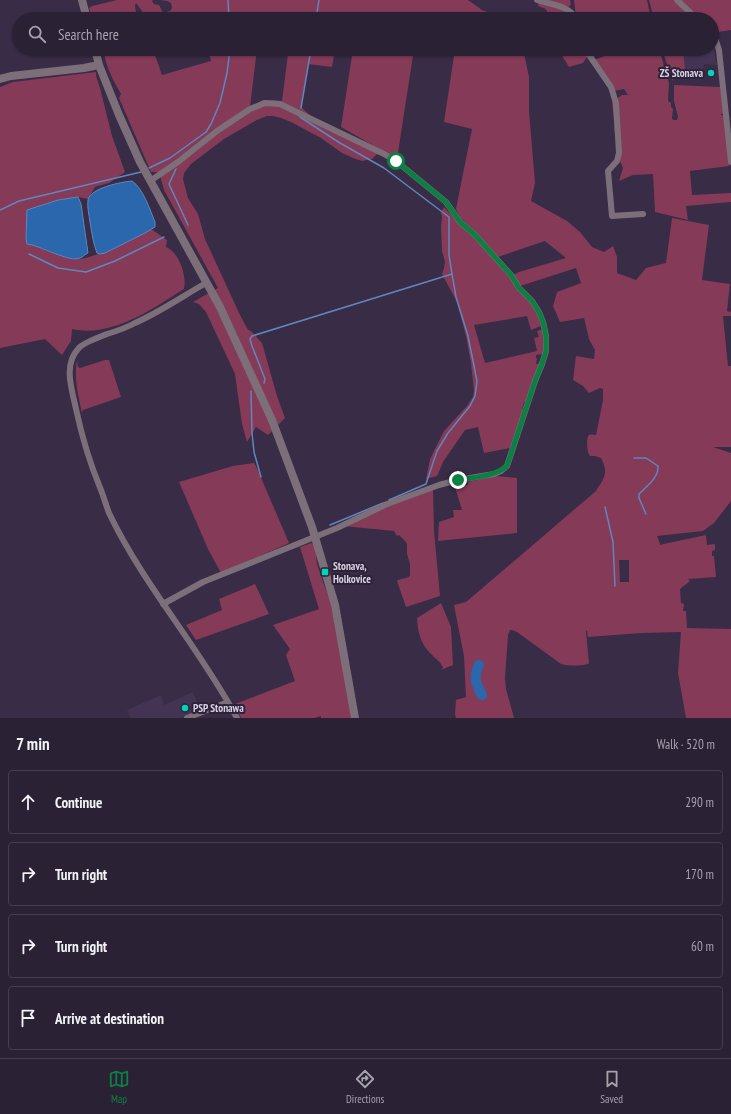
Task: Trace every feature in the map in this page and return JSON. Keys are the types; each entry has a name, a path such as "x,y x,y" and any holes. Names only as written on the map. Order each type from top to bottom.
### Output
{"street":[{"path":"82,0 85,12"},
{"path":"537,0 563,7 571,12"},
{"path":"677,0 690,12"},
{"path":"719,50 731,162"},
{"path":"97,56 119,115 140,162 220,307 272,420 312,527 336,605 355,718"},
{"path":"590,56 611,87 616,103 619,153 617,161 608,171 612,216 643,214"},
{"path":"0,79 11,76 99,65"},
{"path":"150,181 178,162 217,131 250,110 264,103 280,104 396,161 446,202 460,222 474,234 502,264 519,288 532,301 539,312 546,336 546,351 542,364 507,466 501,471 494,474 439,485 387,504 337,528 203,582 164,604"},
{"path":"206,283 136,324 96,338 78,347 71,358 69,374 81,434 109,512 128,548 203,662 237,718"},
{"path":"187,718 228,702"}],"shaded area":[{"path":"117,0 153,0 152,1 154,4 159,5 162,12 143,12 136,3 136,12 90,12 89,8"},
{"path":"160,0 468,0 482,10 488,12 166,12 170,11 172,8 171,3"},
{"path":"539,0 570,0 571,4 568,8 572,12 547,12 546,9 538,6"},
{"path":"574,0 647,0 650,12 576,12"},
{"path":"649,0 731,0 731,30 719,32 719,12 652,12"},
{"path":"105,56 155,56 162,75 211,61 210,56 256,56 250,107 263,100 282,101 288,56 334,56 332,67 308,64 301,107 323,128 378,153 372,159 362,161 353,158 342,153 321,138 291,122 273,116 267,116 224,139 191,164 184,173 183,179 188,198 198,214 205,239 248,330 251,331 262,343 285,418 268,435 256,427 247,442 242,424 235,374 206,312 199,304 193,302 218,288 164,190 159,172 151,172 119,98 121,94 108,69"},
{"path":"352,56 413,56 397,159 341,127"},
{"path":"454,56 524,56 529,77 529,111 535,183 531,201 567,221 580,232 592,247 604,252 613,246 617,257 617,273 636,280 646,268 666,263 672,218 709,225 702,280 730,284 727,311 731,312 731,316 723,316 728,366 731,366 731,447 713,447 731,453 731,501 714,523 703,531 657,536 659,545 706,535 707,545 715,544 715,550 712,551 712,556 714,556 716,577 688,579 690,581 680,589 681,603 684,604 683,611 686,611 687,628 731,629 731,718 686,718 678,673 681,632 588,637 587,630 589,663 574,666 561,664 517,632 510,630 508,635 505,678 506,689 514,718 456,718 456,700 466,697 464,656 454,605 466,602 596,491 605,472 601,458 590,455 587,444 587,438 589,435 596,435 603,400 603,389 600,388 589,393 583,386 573,380 576,356 594,359 595,350 589,339 584,318 560,322 553,306 557,292 581,283 576,268 520,286 513,275 566,258 545,241 498,257 460,217 456,209 472,129 444,122","holes":["619,560 629,560 629,582 620,582"]},
{"path":"562,56 587,56 583,63 569,67"},
{"path":"605,56 661,56 669,83 668,101 671,103 671,107 673,109 672,119 674,120 677,120 678,117 674,101 674,85 720,87 724,114 721,115 724,115 729,166 690,171 692,195 731,193 731,202 686,206 688,220 655,212 653,174 633,175 619,181 623,168 617,154 612,102 622,95 628,95 624,89 614,91 594,60"},
{"path":"664,56 684,56 686,78 673,77 673,81"},
{"path":"684,56 715,56 717,65 704,64 700,77 686,78"},
{"path":"96,72 112,136 125,172 109,183 95,187 88,199 78,197 58,200 27,210 33,245 64,257 82,259 102,253 151,229 167,240 166,247 175,254 178,259 183,271 185,284 184,289 145,313 117,326 87,331 72,329 71,341 62,355 45,339 0,348 0,87 13,82"},
{"path":"444,207 474,237 536,308 541,326 531,330 527,316 474,325 485,363 537,351 534,338 539,337 537,331 543,329 543,354 536,355 536,364 538,364 540,360 527,402 524,402 522,410 524,412 510,448 484,453 478,427 465,430 443,462 437,476 426,479 430,459 444,431 467,406 473,397 474,391 466,336 457,302 442,274 445,262 442,251 441,213"},
{"path":"77,360 78,367 80,368 109,360 121,397 83,410 82,413 76,380"},
{"path":"254,463 289,543 221,573 208,549 179,482 233,466"},
{"path":"495,476 517,478 517,533 438,541 439,522 454,517 453,510 462,510 455,487 468,485 468,482"},
{"path":"433,490 434,531 440,596 406,607 397,581 409,577 410,575 410,564 407,554 407,544 405,541 399,535 397,536 394,531 343,526 392,504"},
{"path":"312,543 315,546 317,564 330,600 350,704 351,718 321,718 321,716 314,718 241,718 235,704 295,681 286,655 290,649 273,625 319,609 300,547"},
{"path":"255,584 269,614 196,640 186,625 222,610 219,599"},
{"path":"441,603 451,627 453,665 441,670 443,668 439,661 429,652 423,643 419,634 417,618"},
{"path":"193,692 200,710 180,718 131,718 127,710 161,695 164,705"}],"water":[{"path":"132,181 140,189 146,200 155,222 155,227 105,253 97,253 94,245 88,211 88,200 94,192 100,189 107,186"},
{"path":"78,197 81,204 88,253 75,259 27,244 27,210 58,200"}],"waterway":[{"path":"228,0 229,12"},
{"path":"317,12 319,0"},
{"path":"149,168 170,158 206,132 220,103 229,56"},
{"path":"301,108 310,56"},
{"path":"300,117 340,143 384,168 449,217 449,255 456,297 468,336 477,381 475,396 470,406 448,433 437,451 426,484 389,500"},
{"path":"176,169 169,184 188,225"},
{"path":"0,210 19,201 141,172"},
{"path":"29,254 58,268 86,272 115,261 164,237"},
{"path":"264,383 265,379 250,339 252,336 452,274"},
{"path":"251,391 254,452 261,477"},
{"path":"634,458 646,458 658,466 655,478 639,494 639,498 646,514"},
{"path":"330,525 383,503"},
{"path":"605,507 613,542 615,586"},
{"path":"479,665 476,673 476,680 482,695"}],"place":[{"name":"ZŠ Stonava","path":"711,73"},
{"name":"Stonava, Holkovice","path":"325,572"},
{"name":"PSP Stonawa","path":"185,708"}],"route":[{"path":"396,161 446,202 460,222 474,234 511,275 519,288 532,301 539,312 546,336 546,351 507,466 494,474 458,480"}]}
